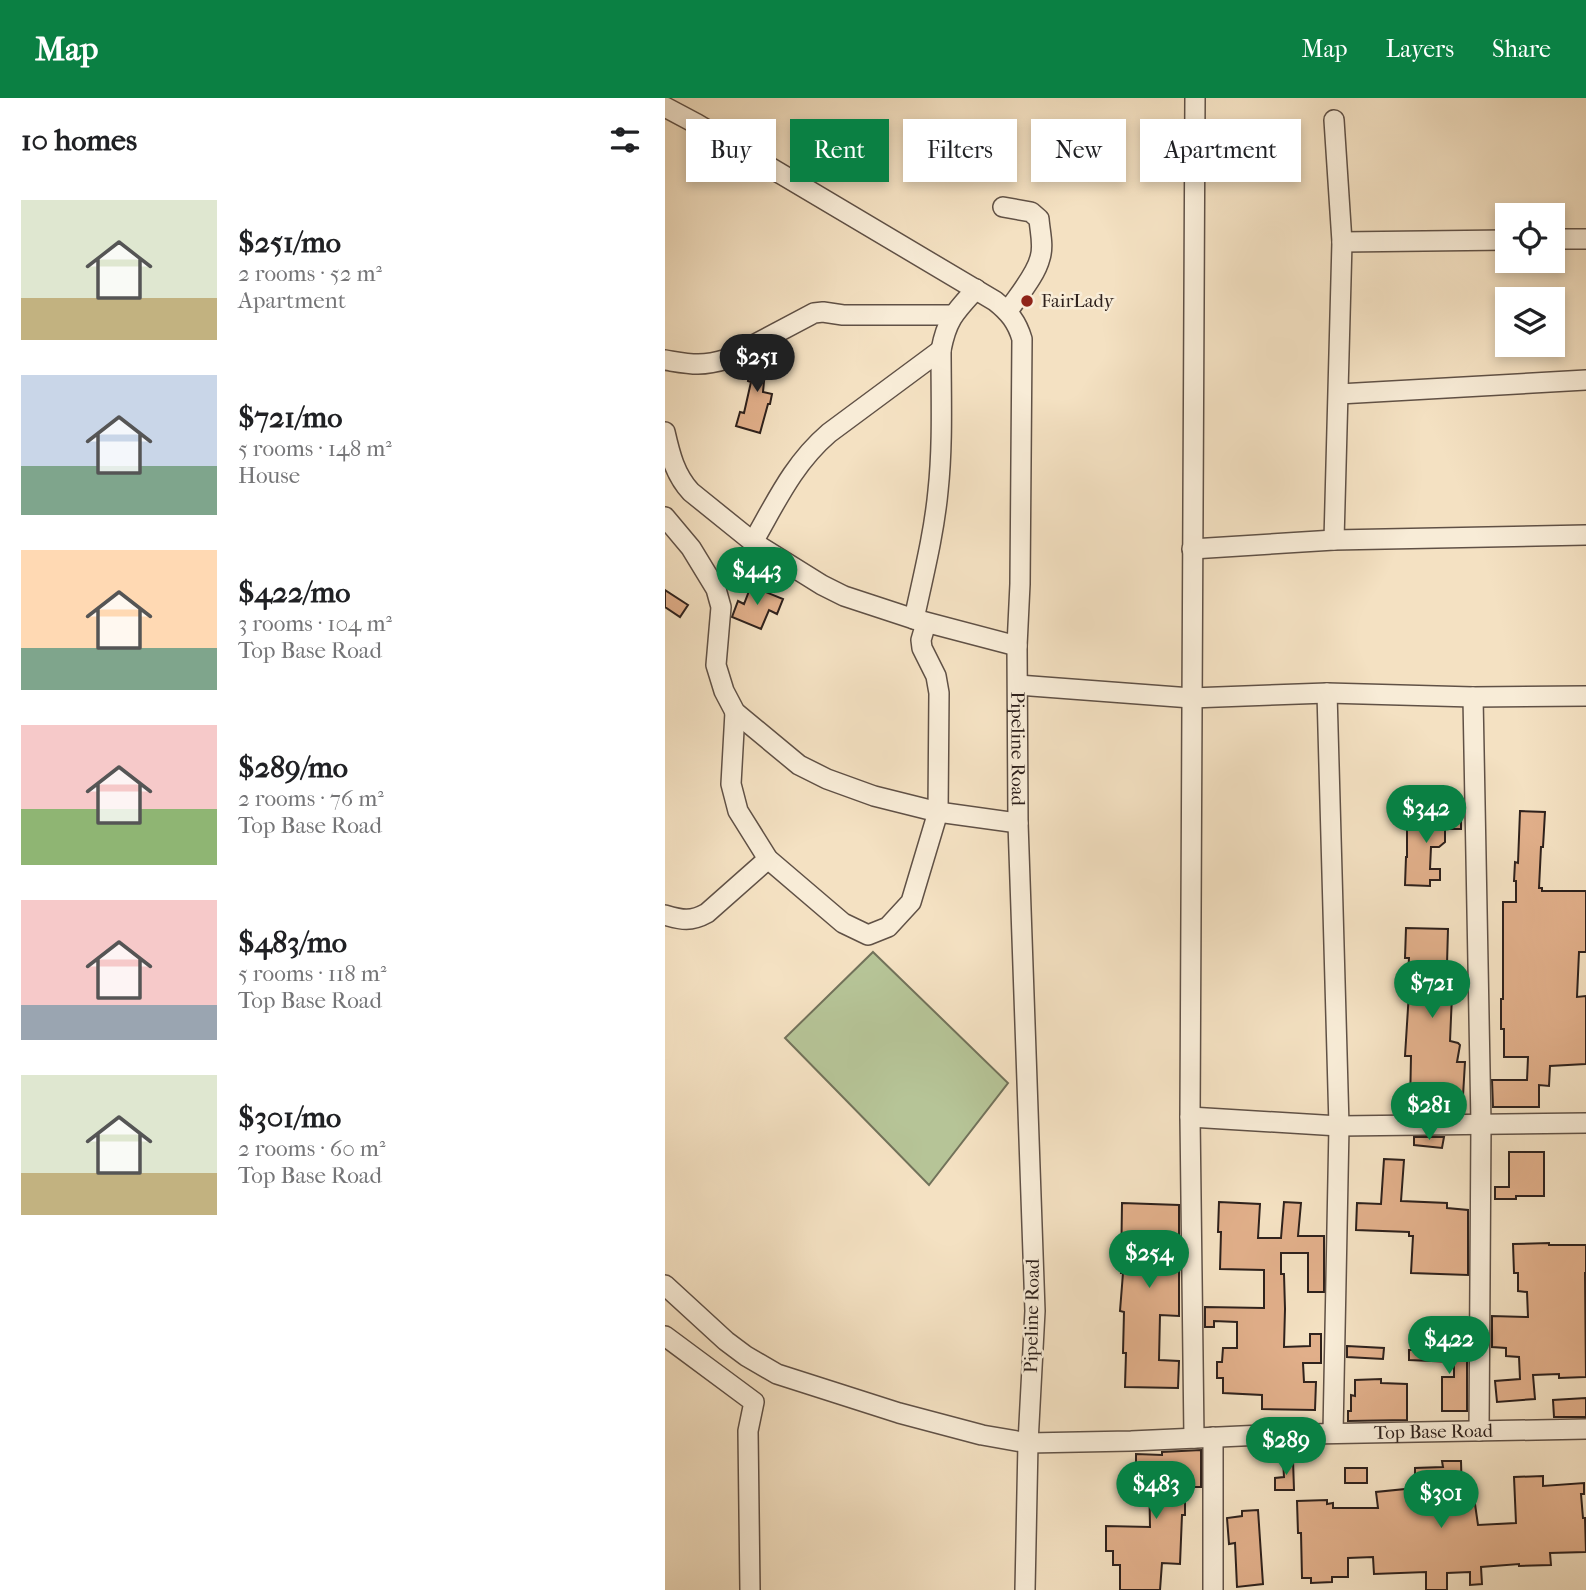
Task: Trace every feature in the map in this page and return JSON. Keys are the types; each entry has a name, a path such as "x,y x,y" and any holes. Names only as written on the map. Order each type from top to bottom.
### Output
{"street":[{"path":"1195,98 1190,1118 1203,1438 1213,1590"},
{"path":"665,107 976,289 1008,311 1036,268 1041,257 1041,243 1039,219 1031,212 1003,207"},
{"path":"1334,120 1342,242 1334,540"},
{"path":"1565,239 1586,239"},
{"path":"1342,242 1495,240"},
{"path":"735,712 731,785 738,811 768,859 843,923 868,935 888,927 911,902 938,813 939,693 936,676 922,648 920,621 941,465 941,351 952,316 976,289"},
{"name":"Pipeline Road","path":"1008,311 1018,325 1022,348 1017,646 1018,823 1034,1311 1025,1590"},
{"path":"665,360 697,366 727,359 814,313 952,316"},
{"path":"753,542 794,472 813,446 941,351"},
{"path":"1339,394 1586,380"},
{"path":"666,439 675,469 691,492 753,542 822,585 843,596 920,621 1017,646"},
{"path":"665,517 691,548 716,589 721,607 716,665 724,691 735,712 799,765 827,779 874,796 938,813 1018,823"},
{"path":"1192,549 1334,540 1586,536"},
{"path":"1018,685 1191,698 1327,694 1586,696"},
{"path":"1327,694 1339,1126 1333,1433"},
{"path":"1473,697 1481,1124 1479,1431"},
{"path":"665,915 695,919 707,913 768,859"},
{"path":"1190,1118 1339,1126 1586,1123"},
{"name":"Top Base Road","path":"665,1285 726,1341 777,1374 899,1413 982,1435 1028,1443 1333,1433 1586,1429"},
{"path":"665,1336 754,1402"},
{"path":"750,1590 748,1431 754,1402 766,1368"}],"green space":[{"path":"873,952 1008,1083 929,1185 785,1038"}],"building":[{"path":"760,355 778,357 777,372 765,371 763,392 772,394 760,433 736,426 740,412 744,413 751,382 748,381 750,361"},
{"path":"751,586 783,599 777,614 769,610 761,629 732,617 738,601 744,604"},
{"path":"665,590 688,605 680,617 665,607"},
{"path":"1520,811 1545,812 1539,888 1542,888 1542,891 1586,891 1586,952 1579,952 1577,997 1586,996 1586,1064 1550,1066 1549,1086 1539,1085 1539,1107 1493,1107 1492,1080 1527,1080 1528,1057 1504,1057 1504,1029 1501,1029 1503,902 1516,902 1514,881 1515,862 1518,863"},
{"path":"1461,814 1461,829 1445,829 1445,842 1439,847 1431,847 1430,869 1440,869 1440,880 1430,880 1430,886 1405,885 1407,815"},
{"path":"1406,928 1448,929 1447,964 1458,965 1456,996 1452,995 1450,1041 1460,1045 1457,1062 1465,1062 1463,1096 1452,1095 1451,1106 1410,1106 1411,1056 1405,1056 1409,992 1409,958 1405,958"},
{"path":"1414,1137 1444,1137 1442,1148 1414,1145"},
{"path":"1509,1152 1544,1152 1544,1196 1495,1199 1495,1187 1509,1187"},
{"path":"1384,1159 1404,1160 1401,1201 1447,1203 1447,1208 1468,1210 1468,1275 1411,1273 1413,1236 1409,1236 1409,1232 1356,1230 1357,1203 1381,1204"},
{"path":"1219,1202 1260,1204 1258,1238 1281,1238 1284,1202 1301,1203 1298,1236 1324,1236 1324,1292 1308,1292 1308,1253 1281,1253 1281,1274 1284,1274 1284,1347 1310,1346 1310,1334 1321,1334 1321,1363 1303,1363 1304,1382 1316,1382 1315,1410 1262,1409 1262,1395 1223,1393 1223,1378 1217,1378 1217,1362 1222,1362 1223,1348 1237,1348 1237,1322 1214,1321 1214,1327 1205,1327 1205,1307 1264,1308 1264,1270 1220,1269"},
{"path":"1122,1203 1179,1205 1179,1316 1160,1315 1159,1360 1179,1361 1178,1388 1125,1387 1124,1312 1120,1311 1123,1273"},
{"path":"1513,1244 1586,1245 1586,1377 1533,1375 1535,1399 1497,1402 1495,1381 1520,1379 1519,1357 1506,1356 1506,1348 1492,1347 1492,1316 1528,1317 1527,1292 1518,1291 1518,1273 1514,1273"},
{"path":"1347,1346 1384,1348 1383,1359 1347,1357"},
{"path":"1443,1347 1467,1348 1467,1411 1442,1411 1442,1377 1454,1377 1454,1362 1409,1360 1409,1350 1443,1350"},
{"path":"1381,1379 1381,1383 1407,1384 1407,1420 1348,1421 1351,1395 1355,1396 1355,1380"},
{"path":"1586,1398 1586,1417 1554,1417 1553,1400"},
{"path":"1201,1450 1201,1487 1185,1487 1180,1564 1162,1563 1160,1590 1120,1590 1120,1565 1113,1565 1113,1551 1106,1551 1106,1526 1150,1527 1149,1468 1136,1468 1136,1454 1162,1455 1162,1452"},
{"path":"1283,1460 1293,1460 1294,1490 1275,1490 1275,1478 1284,1477"},
{"path":"1442,1461 1461,1461 1462,1498 1474,1497 1478,1525 1516,1523 1514,1477 1543,1476 1543,1486 1584,1483 1584,1494 1581,1494 1586,1552 1550,1553 1551,1565 1481,1567 1482,1584 1470,1585 1470,1572 1447,1573 1447,1590 1426,1590 1426,1572 1374,1574 1373,1557 1348,1558 1348,1577 1332,1577 1332,1582 1311,1583 1311,1578 1302,1578 1297,1501 1327,1500 1327,1504 1333,1503 1333,1508 1378,1508 1376,1492 1415,1488 1415,1468 1443,1467"},
{"path":"1345,1468 1367,1468 1367,1483 1345,1483"},
{"path":"1258,1510 1263,1584 1237,1587 1235,1543 1229,1544 1227,1518 1242,1516 1242,1511"}],"place":[{"name":"FairLady","path":"1027,301"}]}
